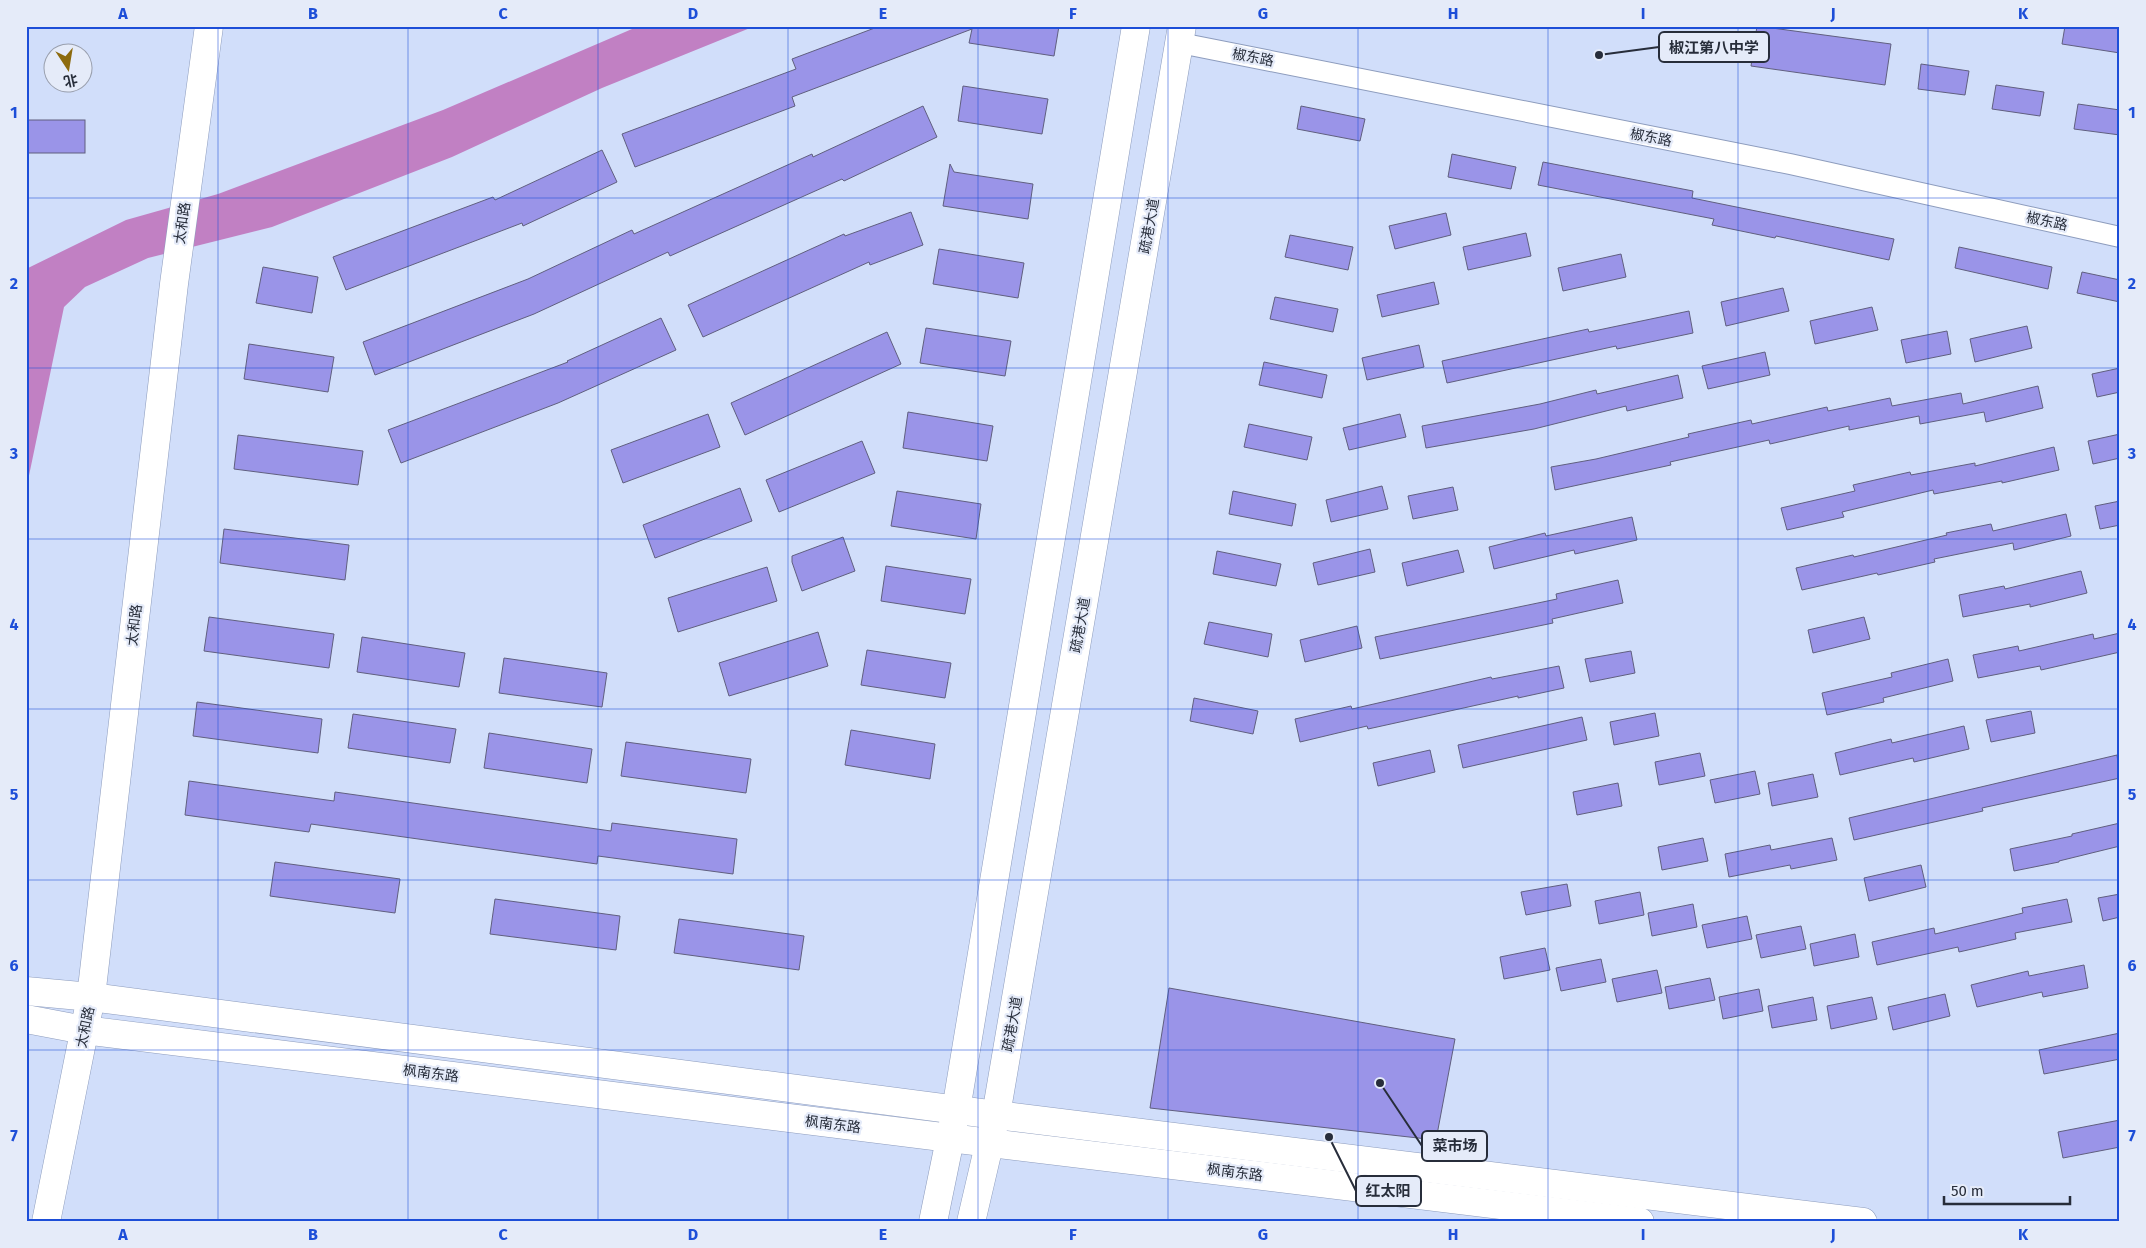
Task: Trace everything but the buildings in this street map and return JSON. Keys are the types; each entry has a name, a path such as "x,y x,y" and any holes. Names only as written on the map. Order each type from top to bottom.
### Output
{"main road":[{"name":"太和路","path":"46,1222 92,997 174,284 210,26"},
{"path":"933,1222 956,1110 1136,26"},
{"name":"疏港大道","path":"971,1222 996,1115 1181,34"},
{"path":"26,991 92,997 956,1110 1863,1222"},
{"name":"枫南东路","path":"26,1019 84,1030 1640,1222"}],"street":[{"name":"椒东路","path":"1181,34 2120,237"}],"shaded area":[{"path":"639,26 755,26 602,88 452,157 272,227 148,258 85,287 64,307 26,490 26,269 126,220 218,194 443,110"}],"place":[{"name":"椒江第八中学","path":"1599,55"},
{"name":"菜市场","path":"1380,1083"},
{"name":"红太阳","path":"1329,1137"}]}
